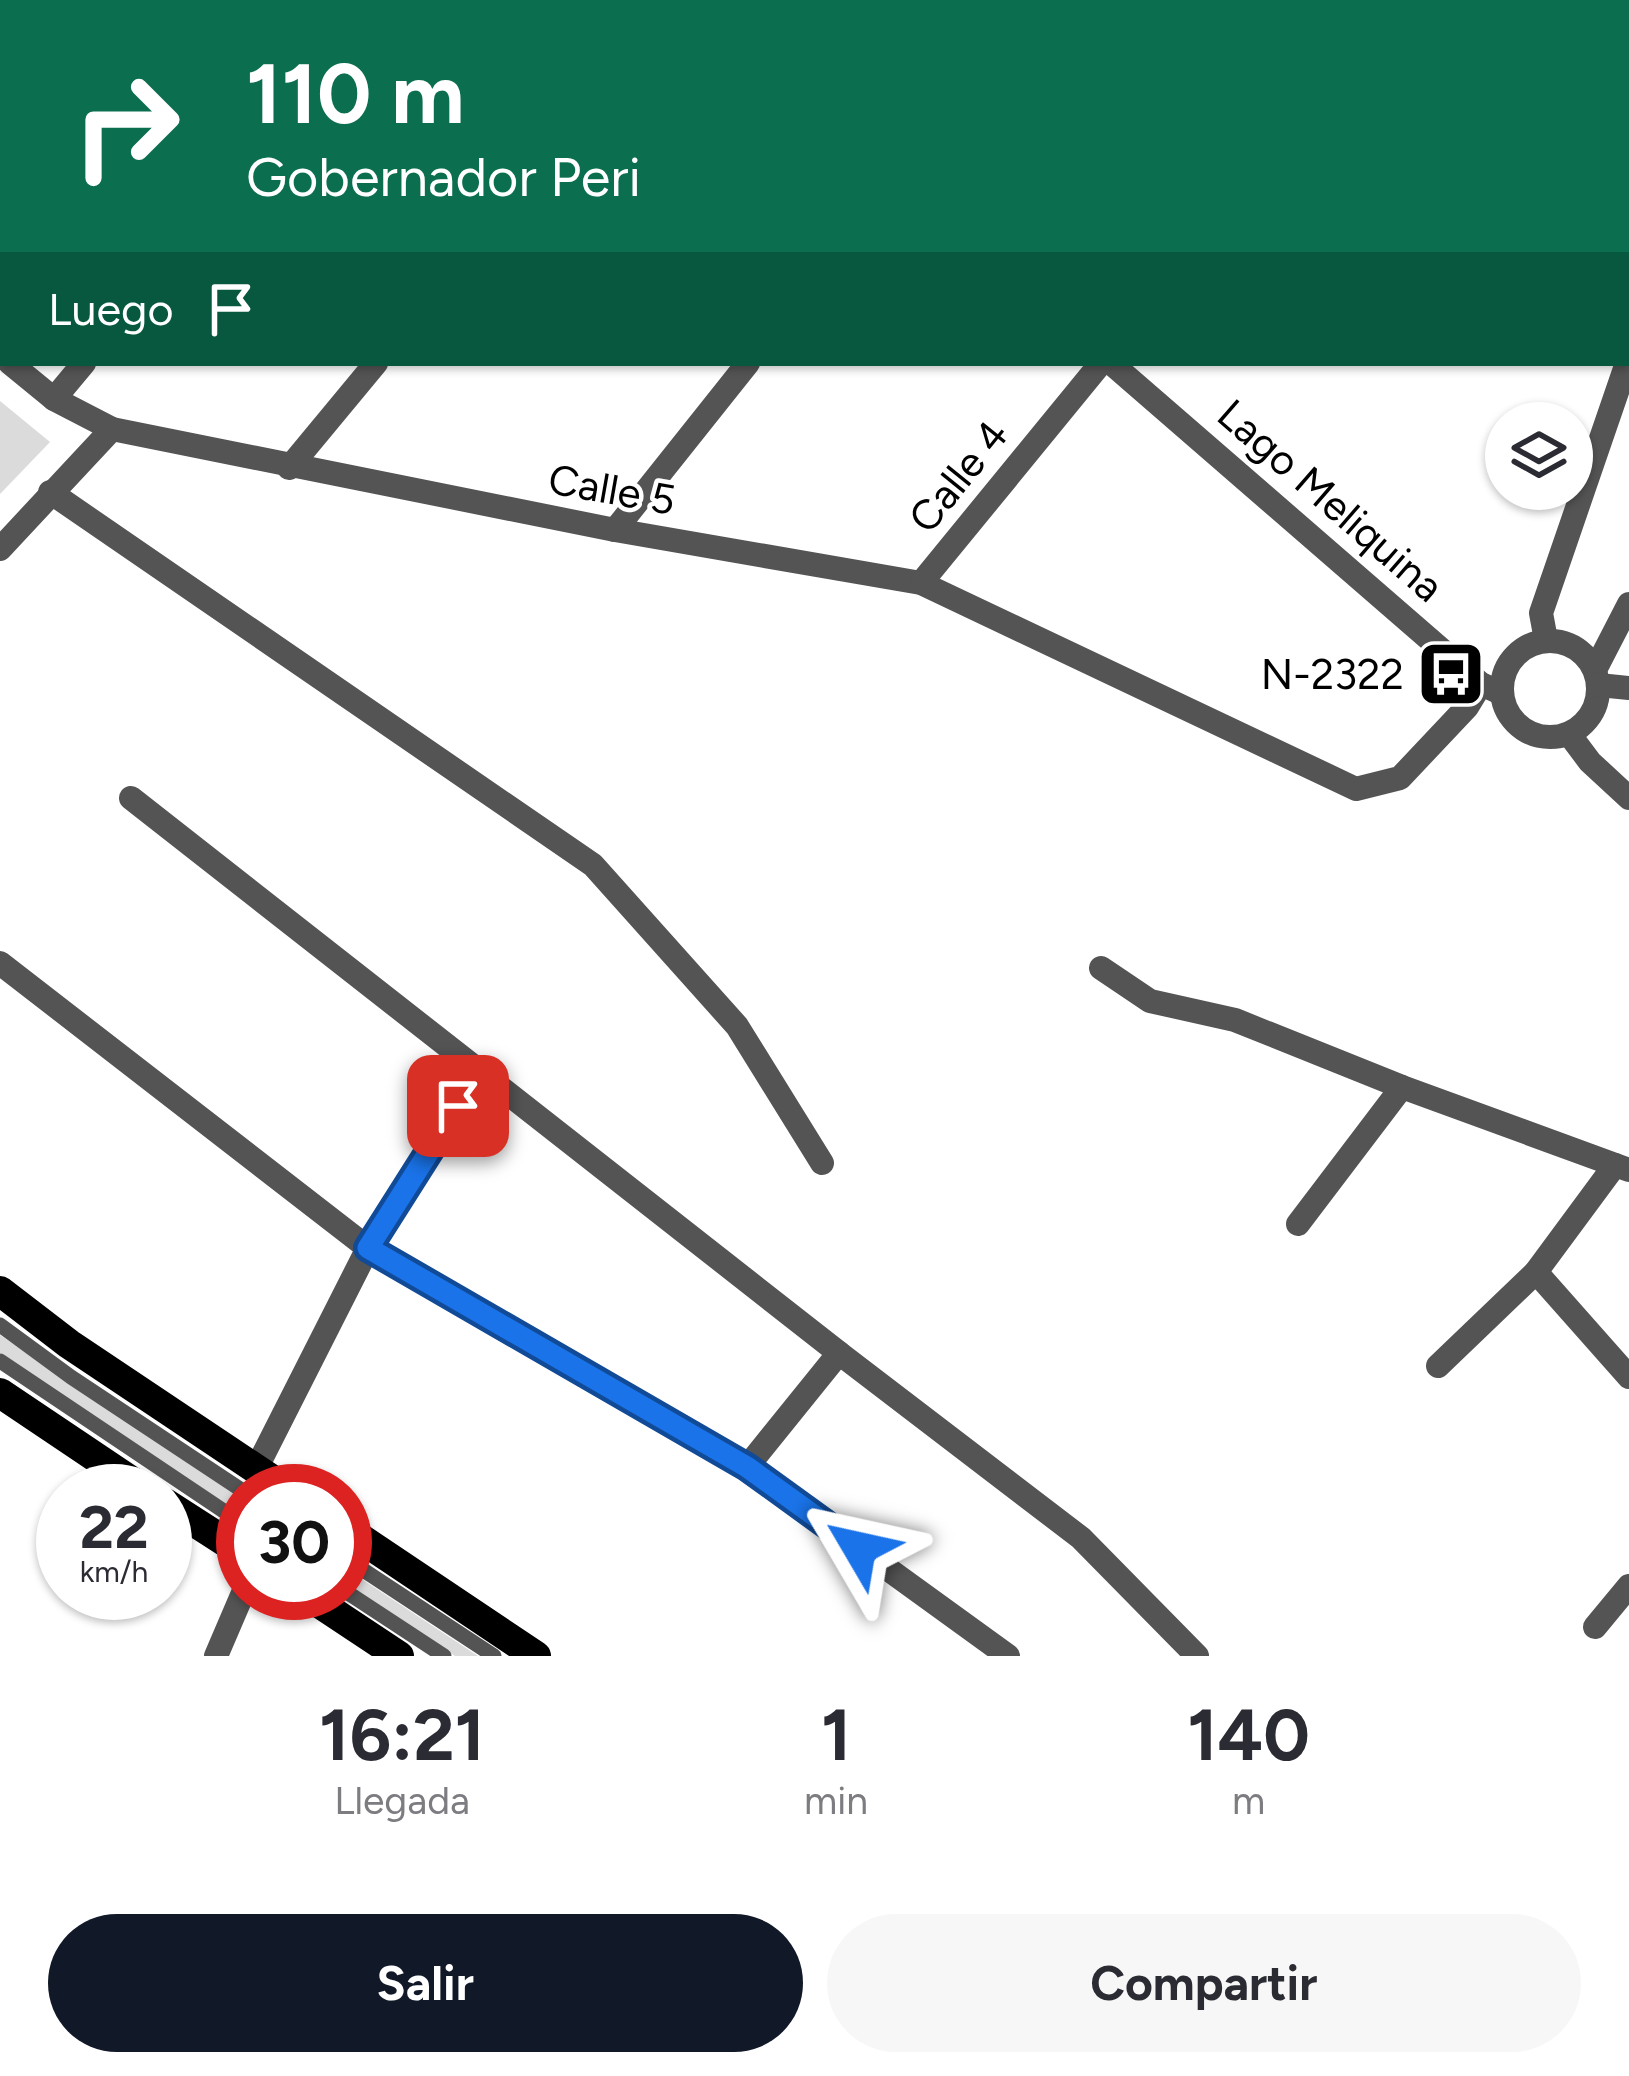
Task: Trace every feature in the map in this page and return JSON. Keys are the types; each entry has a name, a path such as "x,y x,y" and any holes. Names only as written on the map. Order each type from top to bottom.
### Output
{"main road":[{"path":"0,1291 229,1464"},
{"path":"0,1393 106,1464"},
{"path":"372,1546 536,1656"},
{"path":"345,1620 399,1656"}],"street":[{"path":"0,549 112,429 54,399 14,366"},
{"path":"54,399 82,366"},
{"path":"290,468 374,366"},
{"path":"615,530 746,366"},
{"name":"Calle 4","path":"921,584 1099,366"},
{"name":"Lago Meliquina","path":"1115,366 1491,689"},
{"path":"1546,640 1541,614 1626,366"},
{"name":"Calle 5","path":"112,429 290,468 921,584 1356,789 1400,778 1467,707 1491,689"},
{"path":"50,492 593,866 737,1026 822,1162"},
{"path":"1629,604 1597,678 1592,715 1569,734 1554,738 1525,731 1491,689 1518,652 1546,640 1575,648 1597,678 1629,688"},
{"path":"1569,734 1590,762 1629,798"},
{"path":"131,798 839,1354 1082,1538 1198,1656"},
{"path":"0,963 368,1248 747,1467 1008,1656"},
{"path":"1101,968 1150,1001 1235,1020 1622,1167 1536,1272 1438,1366"},
{"path":"258,1464 368,1248 481,1071"},
{"path":"1298,1224 1402,1087"},
{"path":"1536,1272 1629,1377"},
{"path":"747,1467 839,1354"},
{"path":"1595,1627 1629,1586"},
{"path":"216,1656 231,1620"}],"lane":[{"path":"0,1325 224,1464"},
{"path":"0,1361 216,1505"},
{"path":"372,1576 494,1656"},
{"path":"372,1609 444,1656"}],"shaded area":[{"path":"0,401 50,442 0,494"},
{"path":"0,1335 190,1464 165,1464 0,1353"},
{"path":"192,1465 216,1482 216,1498 192,1482"},
{"path":"372,1586 478,1656 455,1656 372,1602"}],"place":[{"name":"N-2322","path":"1451,674"}],"route":[{"path":"458,1106 368,1248 747,1467 859,1548"}]}
